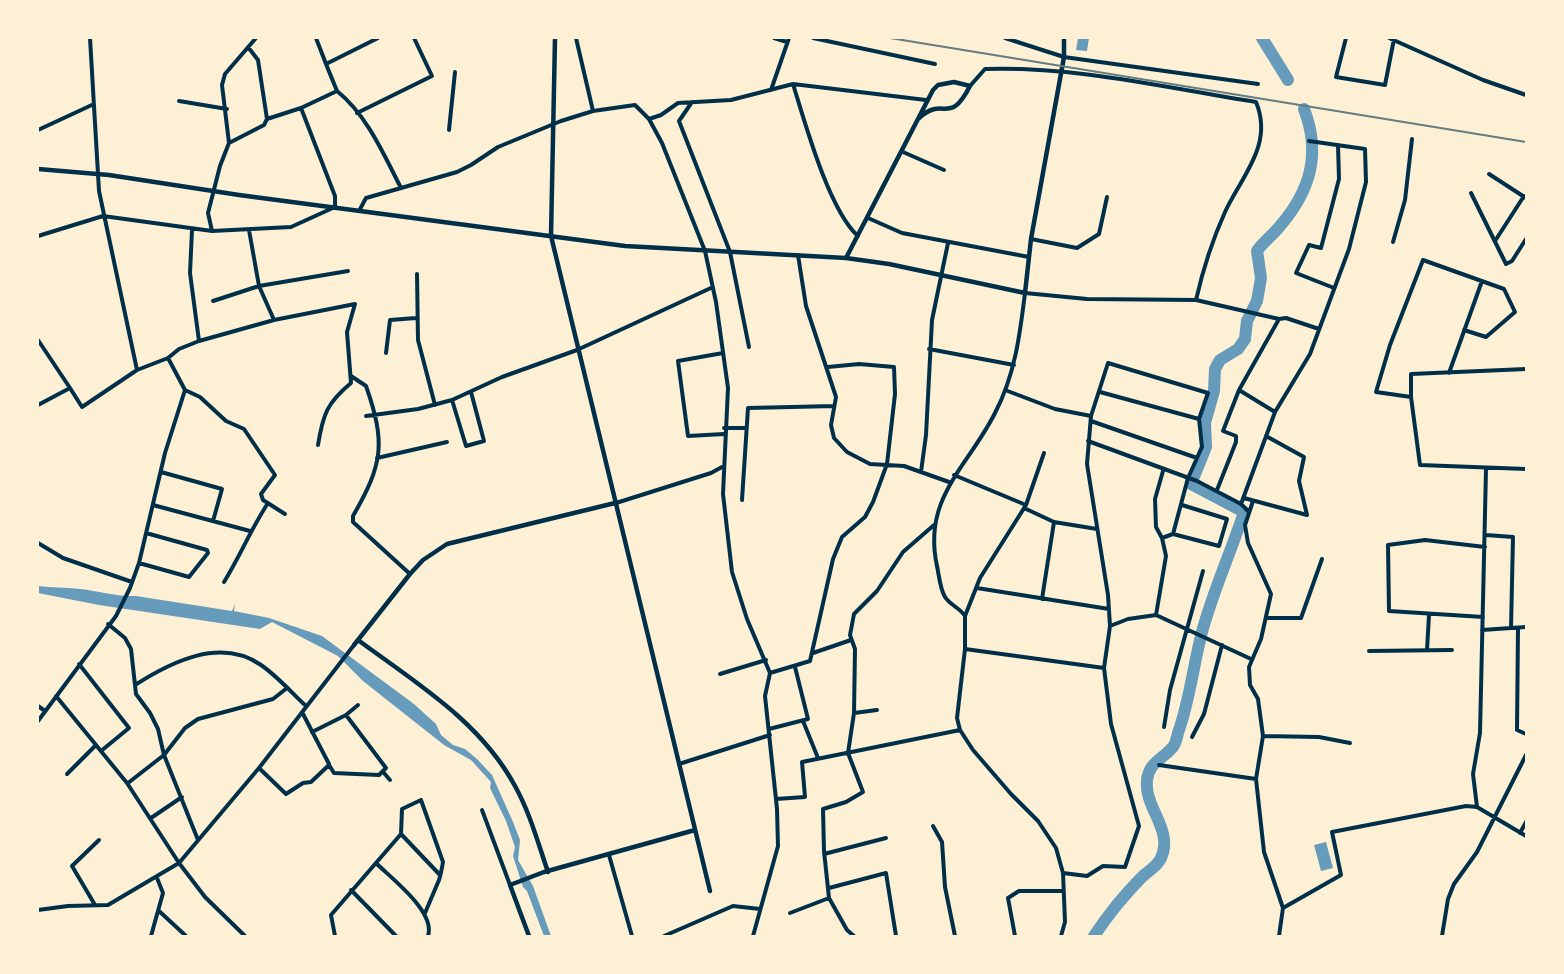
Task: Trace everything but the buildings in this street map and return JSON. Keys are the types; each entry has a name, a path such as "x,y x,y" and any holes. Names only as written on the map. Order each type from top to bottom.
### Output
{"street":[{"path":"90,38 97,174 103,216 138,370"},
{"path":"212,231 208,213 229,143 227,109 222,85 225,74 256,38"},
{"path":"316,38 337,91 348,100 375,138 401,188"},
{"path":"326,64 378,38"},
{"path":"357,113 432,76 414,38"},
{"path":"555,38 550,236 710,891"},
{"path":"576,38 593,111"},
{"path":"771,90 788,40 774,38"},
{"path":"813,38 934,64"},
{"path":"1005,38 1064,57 1258,84"},
{"path":"965,615 944,595 933,548 935,524 949,482 985,433 1014,365 1031,239 1062,71 1064,38"},
{"path":"1346,38 1336,77 1385,85 1391,38 1483,80 1527,95"},
{"path":"229,143 264,125 267,119 258,60 248,47"},
{"path":"919,118 931,110 954,109 960,106 970,86 985,69 1062,71 1256,102 1261,139 1255,161 1232,198 1209,249 1196,300"},
{"path":"449,130 455,72"},
{"path":"846,258 903,152 926,100 938,85 954,82 970,86"},
{"path":"649,119 661,115 678,103 731,100 793,84 926,100"},
{"path":"793,84 811,145 838,207 850,229 858,236"},
{"path":"267,119 301,108 337,91"},
{"path":"179,101 227,109"},
{"path":"693,101 679,121 730,252 749,347"},
{"path":"38,130 94,104"},
{"path":"359,211 366,198 467,168 498,147 593,111 635,105 649,119 662,143 705,251 713,287 728,388 722,466 732,572 747,620 770,673 765,696 776,799 778,846 753,936"},
{"path":"301,108 335,196 335,207"},
{"path":"1393,242 1405,200 1412,139"},
{"path":"1241,504 1275,412 1310,354 1349,249 1366,182 1365,149 1309,141"},
{"path":"1334,288 1296,273 1309,244 1321,248 1339,179 1338,145"},
{"path":"903,152 944,170"},
{"path":"38,169 97,174 625,246 846,258 1025,293 1087,299 1196,300 1279,320 1286,318 1318,329"},
{"path":"1489,174 1525,197 1495,241"},
{"path":"1471,193 1506,264 1512,261 1527,239"},
{"path":"1031,239 1077,248 1099,234 1107,197"},
{"path":"38,236 103,216 151,221 192,230 291,228 335,207"},
{"path":"868,218 902,233 1029,257"},
{"path":"192,230 190,273 199,341"},
{"path":"249,230 259,286 274,320"},
{"path":"921,472 926,435 929,349 948,243"},
{"path":"797,254 806,306 836,397 832,431 840,446 870,464 887,464 949,482"},
{"path":"1412,397 1376,392 1390,345 1423,260 1504,289 1515,312 1486,336 1464,330"},
{"path":"213,301 259,286 348,271"},
{"path":"417,274 418,340 435,405"},
{"path":"1449,373 1482,281"},
{"path":"366,416 435,405 452,400 502,377 577,350 713,287"},
{"path":"38,340 82,407 138,370 168,358 179,349 199,341 274,320 355,304 347,332 351,383 332,399 321,425 318,445"},
{"path":"386,353 390,320 416,318"},
{"path":"1217,490 1236,442 1236,436 1223,431 1239,390 1279,320"},
{"path":"929,349 1014,365"},
{"path":"723,353 678,361 688,436 746,428"},
{"path":"168,358 185,390 200,397 226,421 244,429 275,475 261,494 268,503 285,514"},
{"path":"1063,873 1087,876 1103,866 1125,867 1139,826 1111,724 1104,668 1110,626 1109,609 1087,464 1091,419 1108,363 1208,393 1199,420 1202,447 1188,478 1173,534"},
{"path":"770,673 810,661 833,559 842,537 865,517 887,464 896,394 894,367 859,364 828,367"},
{"path":"1527,369 1411,374 1420,465 1527,469"},
{"path":"351,376 366,386 376,414 381,438 375,473 353,516 353,522 410,574"},
{"path":"38,405 70,387"},
{"path":"38,721 117,614 130,588 139,563 161,472 185,390"},
{"path":"1005,390 1197,458"},
{"path":"1239,390 1275,412"},
{"path":"452,400 466,446 484,441 471,392"},
{"path":"1100,392 1199,420"},
{"path":"742,500 748,408 834,406"},
{"path":"1244,498 1307,515 1299,481 1304,457 1266,436"},
{"path":"1088,441 1163,471 1197,481 1241,504 1250,512"},
{"path":"377,458 447,442"},
{"path":"1044,453 1025,507 976,588 965,615 966,649 957,701 960,730 1011,794 1038,821 1056,848 1063,873 1065,922 1061,936"},
{"path":"38,910 113,903 179,863 259,768 410,574 435,551 462,538 615,503 711,473 722,466"},
{"path":"1477,807 1473,774 1480,733 1486,469"},
{"path":"1156,615 1166,556 1162,538 1156,527 1155,500 1163,471"},
{"path":"161,472 222,489 213,521"},
{"path":"954,475 1054,522 1097,529"},
{"path":"1253,501 1245,525 1248,543 1271,588 1261,639 1251,659 1250,685 1258,699 1263,736 1256,778 1264,852 1283,908 1279,936"},
{"path":"224,582 247,544 250,531 268,503"},
{"path":"153,505 250,531"},
{"path":"1162,538 1173,534 1219,546 1227,519 1182,505"},
{"path":"1042,599 1054,522"},
{"path":"854,936 847,930 829,898 824,854 823,809 846,802 863,792 848,753 854,712 855,649 851,640 852,623 857,609 877,591 903,552 935,524"},
{"path":"139,563 189,577 208,553 207,550 146,533"},
{"path":"1486,535 1514,537 1511,628"},
{"path":"1483,617 1389,611 1388,545 1425,540 1485,547"},
{"path":"38,543 63,558 132,582"},
{"path":"1266,618 1301,618 1322,560"},
{"path":"1164,727 1170,690 1189,629 1203,571"},
{"path":"976,588 1109,609"},
{"path":"1110,626 1128,619 1156,615 1251,659"},
{"path":"1427,650 1429,615"},
{"path":"108,624 125,638 131,649 136,694 158,729 164,755 198,840"},
{"path":"1482,630 1527,627"},
{"path":"1518,628 1517,730 1527,734"},
{"path":"813,652 851,640"},
{"path":"356,643 458,716 494,753 520,796 546,872"},
{"path":"1192,737 1204,714 1222,645"},
{"path":"966,649 1104,668"},
{"path":"1369,651 1452,650"},
{"path":"135,685 178,661 220,653 246,656 262,665 306,706"},
{"path":"720,674 766,660"},
{"path":"79,664 129,728 101,750"},
{"path":"769,729 808,719 795,667"},
{"path":"127,783 164,755 185,728 198,720 273,699 287,688"},
{"path":"56,696 127,783 179,863 205,897 245,936"},
{"path":"312,732 346,716 358,705"},
{"path":"38,706 45,711"},
{"path":"854,712 877,710"},
{"path":"302,712 334,773 379,775 384,772 386,768 346,716"},
{"path":"803,720 818,758"},
{"path":"776,799 805,797 802,762 960,730"},
{"path":"678,765 770,735"},
{"path":"1263,736 1319,737 1350,743"},
{"path":"67,774 96,745"},
{"path":"1442,936 1447,905 1454,884 1477,852 1492,818 1527,755"},
{"path":"259,768 286,794 303,783 311,782 329,765"},
{"path":"1159,765 1256,778"},
{"path":"384,772 390,780"},
{"path":"151,818 182,797"},
{"path":"335,936 331,915 401,834 402,809 421,800 442,858 440,875 425,914"},
{"path":"1283,908 1341,875 1332,832 1450,809 1477,807 1492,818 1527,836"},
{"path":"482,810 529,936"},
{"path":"1520,833 1527,822"},
{"path":"933,826 942,842 945,887 955,936"},
{"path":"510,885 546,872 695,830"},
{"path":"401,834 440,875"},
{"path":"874,835 875,840"},
{"path":"824,854 886,838"},
{"path":"95,905 72,866 99,840"},
{"path":"609,855 632,936"},
{"path":"376,863 425,914 430,927 428,936"},
{"path":"829,888 886,873 896,936"},
{"path":"151,936 163,893 157,878"},
{"path":"351,890 396,936"},
{"path":"1015,936 1008,898 1019,891 1062,891"},
{"path":"790,913 829,898"},
{"path":"663,936 733,906 760,909"},
{"path":"159,911 186,936"}],"water":[{"path":"1078,38 1089,38 1087,51 1076,50"},
{"path":"38,586 75,588 232,611 235,604 234,611 269,618 322,636 414,704 436,724 441,735 453,745 465,749 492,775 520,840 518,860 533,886 551,936 544,936 527,891 523,887 513,856 515,847 506,821 490,788 491,782 471,760 444,745 363,681 338,656 272,622 260,629 99,605 38,593"},
{"path":"1326,842 1333,868 1321,871 1314,845"}],"waterway":[{"path":"1262,38 1288,80"},
{"path":"1094,936 1128,891 1157,864 1164,848 1164,838 1147,790 1148,774 1176,742 1206,617 1244,512 1191,484 1206,447 1205,423 1214,391 1215,369 1220,360 1238,349 1245,339 1247,321 1257,301 1261,278 1257,251 1291,212 1306,185 1312,156 1312,141 1304,109"}],"railway":[{"path":"890,38 1526,142"}]}
